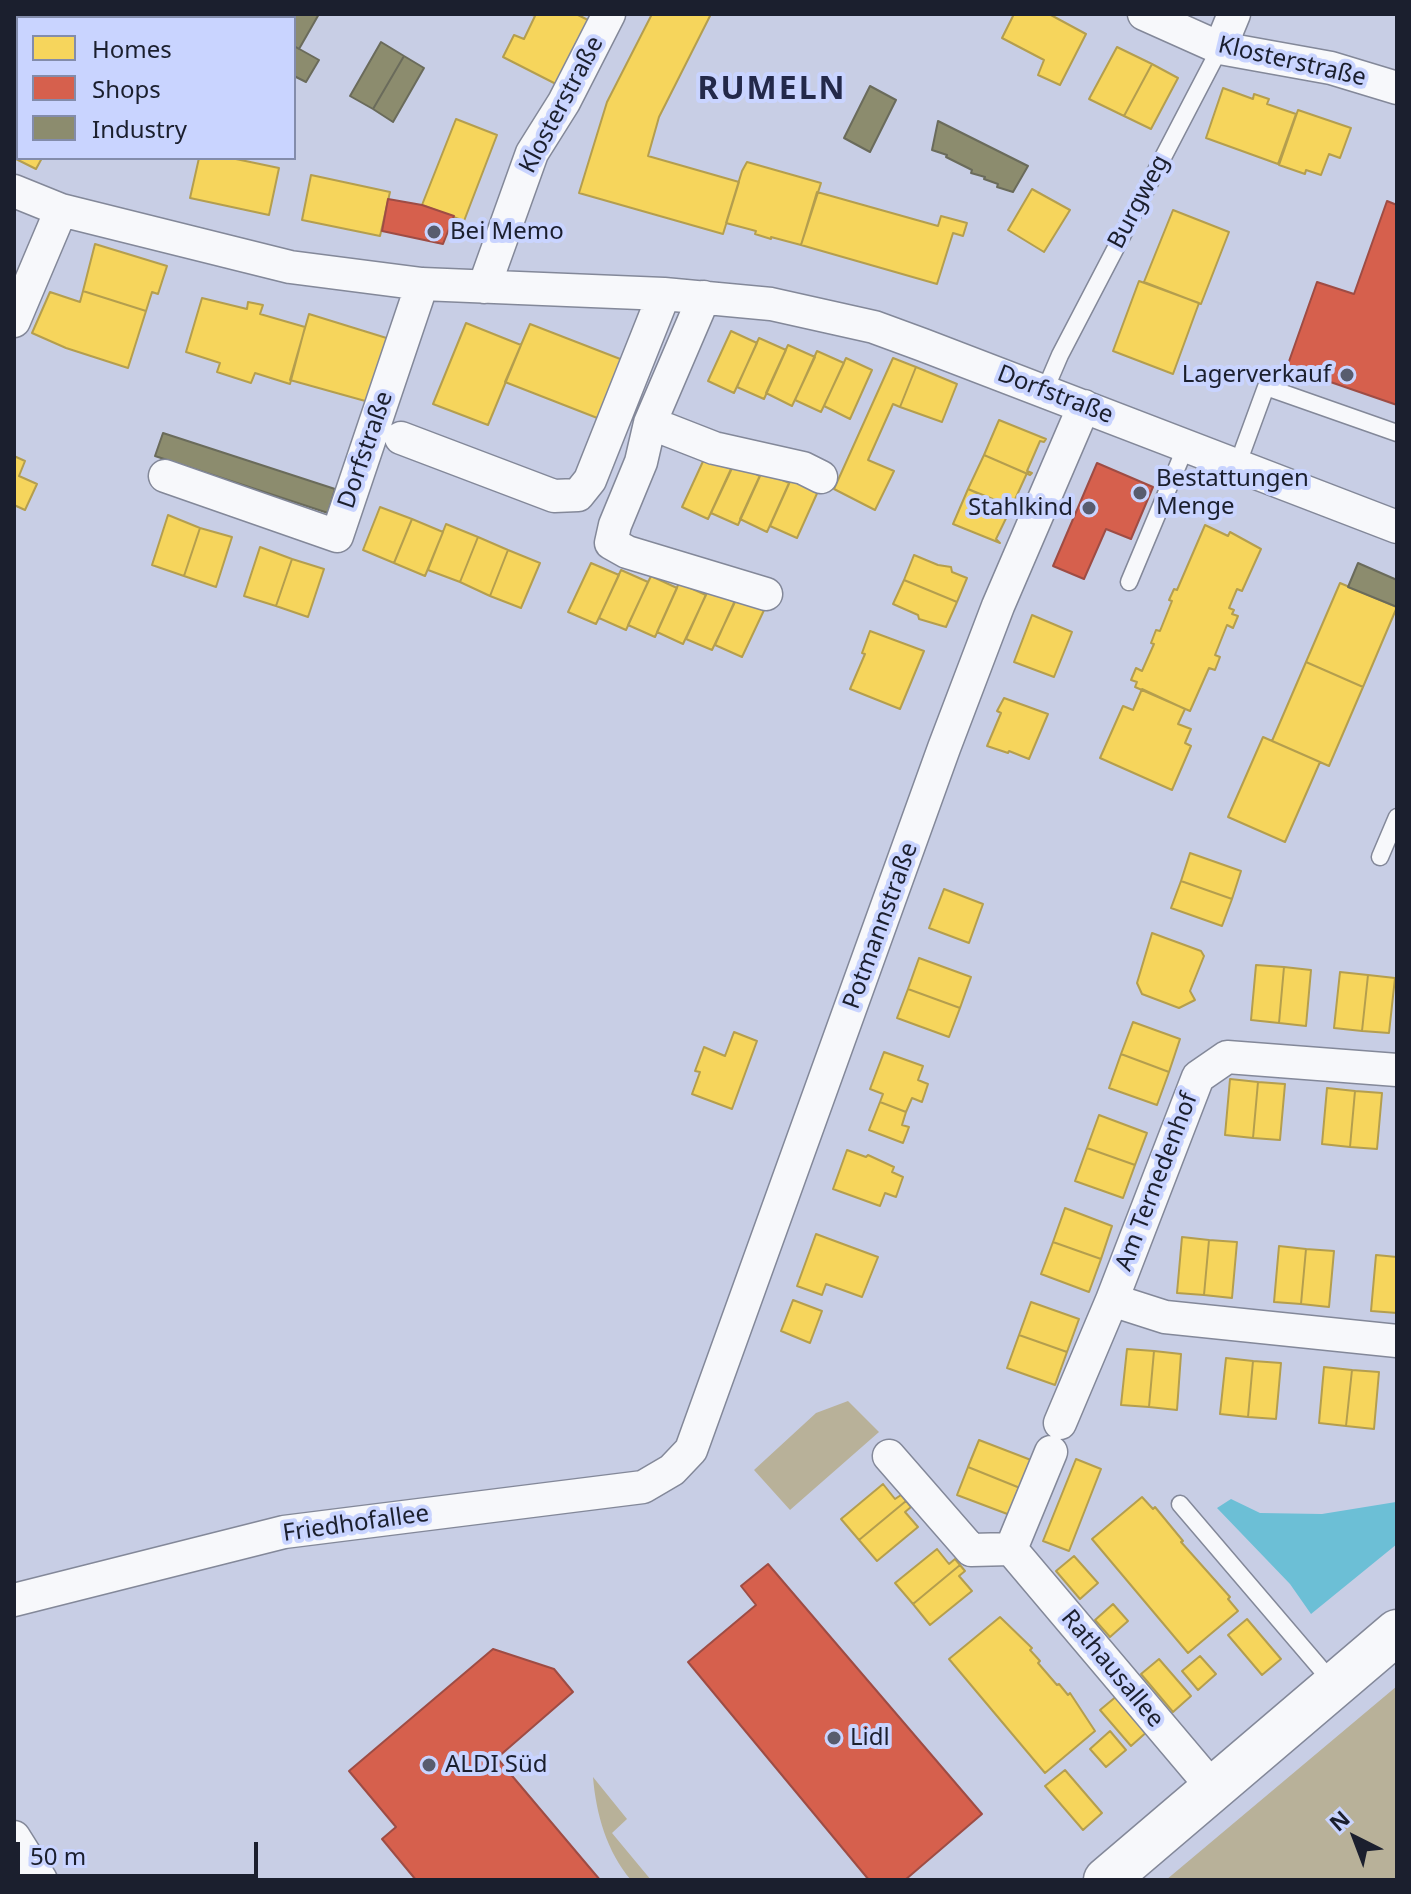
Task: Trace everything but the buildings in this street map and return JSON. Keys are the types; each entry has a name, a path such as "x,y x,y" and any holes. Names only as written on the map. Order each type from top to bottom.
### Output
{"main road":[{"path":"1106,1880 1397,1632"}],"street":[{"name":"Klosterstraße","path":"484,287 532,153 564,102 609,14"},
{"name":"Klosterstraße","path":"1144,14 1220,48 1331,68 1397,88"},
{"name":"Burgweg","path":"1220,48 1234,14"},
{"name":"Dorfstraße","path":"14,191 61,210 290,267 422,284 704,297 771,304 874,327 1397,527"},
{"path":"14,321 61,210"},
{"name":"Dorfstraße","path":"165,476 337,536 422,284"},
{"name":"Dorfstraße","path":"401,438 554,496 578,495 590,480 664,294"},
{"path":"704,297 650,423 641,462 615,525 611,543 627,552 766,594"},
{"name":"Potmannstraße","path":"691,1450 944,748 998,606 1084,406"},
{"path":"650,423 714,448 803,468 821,477"},
{"name":"Am Ternedenhof","path":"1011,1549 1198,1077 1227,1057 1397,1070"},
{"name":"Am Ternedenhof","path":"1112,1300 1165,1317 1397,1341"},
{"name":"Friedhofallee","path":"14,1600 284,1532 643,1487 672,1470 691,1450"},
{"path":"889,1456 971,1550 1011,1549"},
{"name":"Rathausallee","path":"1011,1549 1213,1788"},
{"path":"14,1837 41,1880"}],"lane":[{"name":"Burgweg","path":"1045,390 1060,355 1220,48"},
{"path":"1237,466 1266,387 1397,433"},
{"path":"1129,582 1186,446"},
{"path":"1380,857 1397,817"},
{"path":"1180,1504 1334,1684"}],"shaded area":[{"path":"848,1401 879,1432 790,1510 754,1470 816,1413"},
{"path":"1397,1686 1397,1880 1166,1880"},
{"path":"593,1777 627,1819 612,1833 651,1880 631,1880 615,1857 600,1818"}],"water":[{"path":"1231,1499 1260,1513 1322,1514 1396,1502 1397,1544 1311,1614 1290,1584 1217,1508"}],"place":[{"name":"Bei Memo","path":"434,232"},
{"name":"Lagerverkauf","path":"1347,375"},
{"name":"Bestattungen Menge","path":"1140,493"},
{"name":"Stahlkind","path":"1089,508"},
{"name":"Lidl","path":"834,1738"},
{"name":"ALDI Süd","path":"429,1765"}],"district":[{"name":"RUMELN","path":"772,90"}]}
